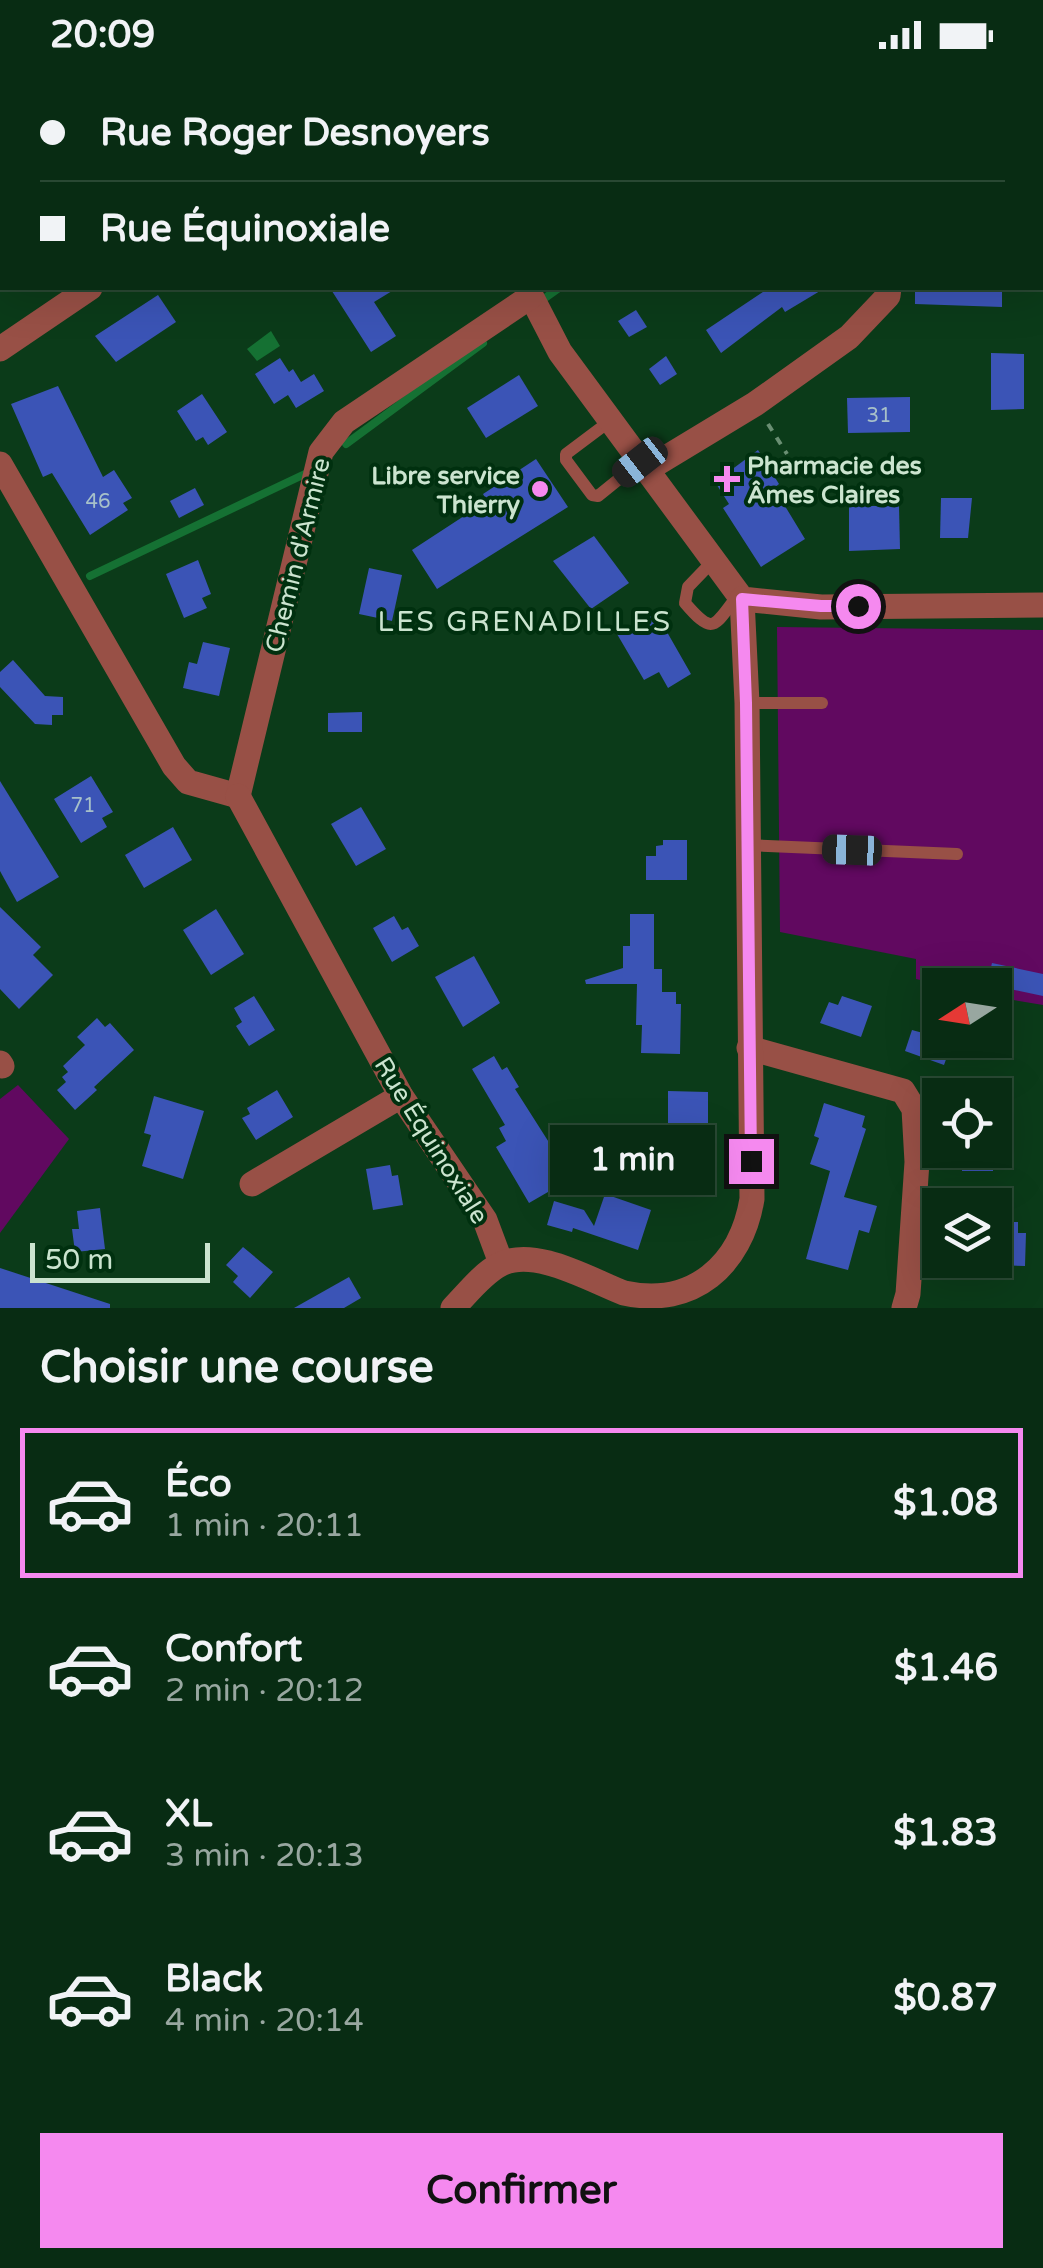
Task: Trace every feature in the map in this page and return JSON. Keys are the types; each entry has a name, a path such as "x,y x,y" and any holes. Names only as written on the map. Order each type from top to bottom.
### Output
{"street":[{"path":"0,349 87,290"},
{"path":"643,466 755,404 849,337 888,296 889,290"},
{"path":"453,1308 501,1264 520,1258 539,1260 639,1296 670,1296 704,1281 735,1249 748,1224 752,1199 746,703 740,597 560,352 528,292"},
{"name":"Chemin d'Armire","path":"238,796 321,452 344,422 528,292"},
{"path":"0,464 174,766 188,782 238,796"},
{"path":"740,597 821,606 1043,605"},
{"name":"Rue Équinoxiale","path":"238,796 401,1096 485,1220 501,1264"},
{"path":"749,1048 904,1091 914,1109 917,1162 904,1308"},
{"path":"252,1184 401,1096"}],"lane":[{"path":"610,421 566,454 566,460 592,495 598,496 643,466"},
{"path":"714,560 688,587 685,602 709,626 740,597"},
{"path":"746,703 822,704"},
{"path":"748,845 957,854"}],"path":[{"path":"755,404 788,454"}],"shaded area":[{"path":"271,331 280,346 257,361 247,349"},
{"path":"777,627 1043,630 1043,1005 1012,1000 1012,968 922,968 922,980 916,979 916,959 780,932"},
{"path":"18,1085 69,1139 0,1233 0,1099"}],"building":[{"path":"331,290 394,290 374,302 396,336 371,352"},
{"path":"766,290 822,290 785,312 782,307 721,353 706,330"},
{"path":"915,290 1002,290 1002,307 915,304"},
{"path":"158,295 176,322 116,362 95,336"},
{"path":"636,310 647,327 629,337 618,321"},
{"path":"991,353 1024,354 1024,409 991,410"},
{"path":"666,356 677,374 660,385 649,369"},
{"path":"280,358 301,382 314,374 324,391 296,408 288,395 274,404 255,374"},
{"path":"519,375 538,406 486,438 467,408"},
{"path":"58,386 103,477 114,470 132,498 123,503 128,510 90,535 52,473 43,477 11,404"},
{"path":"202,394 227,432 208,445 203,437 196,441 177,411"},
{"path":"910,397 910,432 848,433 847,398"},
{"path":"758,450 779,484 774,488 805,539 761,567 723,508 729,504 715,482"},
{"path":"536,459 568,507 437,589 412,550 487,501 483,494"},
{"path":"195,488 204,505 179,518 170,501"},
{"path":"941,498 972,498 968,538 940,538"},
{"path":"849,506 899,506 900,549 849,551"},
{"path":"594,536 629,583 591,609 553,561"},
{"path":"198,560 211,594 202,598 207,608 184,618 166,574"},
{"path":"369,568 402,575 392,621 359,614"},
{"path":"655,611 691,674 668,688 659,672 644,680 617,634"},
{"path":"203,642 230,648 219,696 183,688 189,662 197,664"},
{"path":"13,660 45,696 63,697 63,715 52,715 52,725 35,724 0,687 0,672"},
{"path":"362,712 362,732 328,732 328,713"},
{"path":"91,776 113,812 102,818 107,827 81,843 54,799"},
{"path":"0,781 59,877 17,902 0,871"},
{"path":"361,807 386,849 356,866 331,824"},
{"path":"173,827 192,860 144,888 125,855"},
{"path":"663,840 687,840 687,880 646,880 646,856 656,856 656,846 663,845"},
{"path":"0,907 41,947 33,955 53,975 19,1009 0,989"},
{"path":"216,909 244,954 211,975 183,930"},
{"path":"630,914 654,914 654,969 662,969 662,992 676,992 676,1004 681,1004 680,1054 641,1053 642,1025 636,1025 637,984 586,984 585,980 623,968 623,946 630,946"},
{"path":"394,916 402,930 408,927 419,946 392,962 373,928"},
{"path":"474,956 500,1003 463,1027 435,977"},
{"path":"992,963 1043,974 1043,996 1012,989 1012,968 991,968"},
{"path":"254,996 275,1030 249,1046 236,1026 242,1022 234,1008"},
{"path":"842,996 872,1006 861,1037 820,1023 829,1002 838,1005"},
{"path":"97,1018 105,1027 110,1023 134,1050 75,1110 57,1090 66,1082 62,1077 68,1072 63,1066 85,1045 77,1037"},
{"path":"912,1030 922,1033 922,1057 905,1051"},
{"path":"494,1056 502,1070 507,1067 519,1087 515,1089 557,1155 553,1157 567,1181 529,1203 496,1147 506,1141 499,1128 505,1125 472,1069"},
{"path":"924,1058 947,1058 944,1065"},
{"path":"277,1090 293,1117 256,1140 242,1118 250,1114 247,1108"},
{"path":"668,1091 708,1092 708,1184 668,1184"},
{"path":"154,1096 204,1111 183,1179 142,1166 151,1135 144,1133"},
{"path":"824,1103 865,1116 862,1127 866,1129 844,1197 877,1206 869,1233 859,1230 848,1270 806,1259 830,1171 810,1164"},
{"path":"390,1165 392,1176 398,1175 403,1205 373,1210 366,1169"},
{"path":"962,1168 993,1168 993,1171"},
{"path":"605,1194 651,1210 638,1250 573,1228 572,1232 547,1225 554,1201 584,1210 594,1226"},
{"path":"100,1208 105,1249 75,1252 72,1229 79,1229 77,1211"},
{"path":"1012,1222 1018,1222 1018,1233 1026,1233 1025,1266 1012,1266"},
{"path":"243,1247 273,1272 250,1298 233,1282 238,1276 226,1265"},
{"path":"0,1268 110,1304 110,1308 0,1308"},
{"path":"349,1277 361,1298 344,1308 294,1308"}],"waterway":[{"path":"545,298 556,290"},
{"path":"346,444 483,343"},
{"path":"90,576 307,473"}],"place":[{"name":"Pharmacie des Âmes Claires","path":"727,479"},
{"name":"Libre service Thierry","path":"540,489"}],"district":[{"name":"LES GRENADILLES","path":"525,621"}],"route":[{"path":"751,1161 742,599 858,606"}]}
